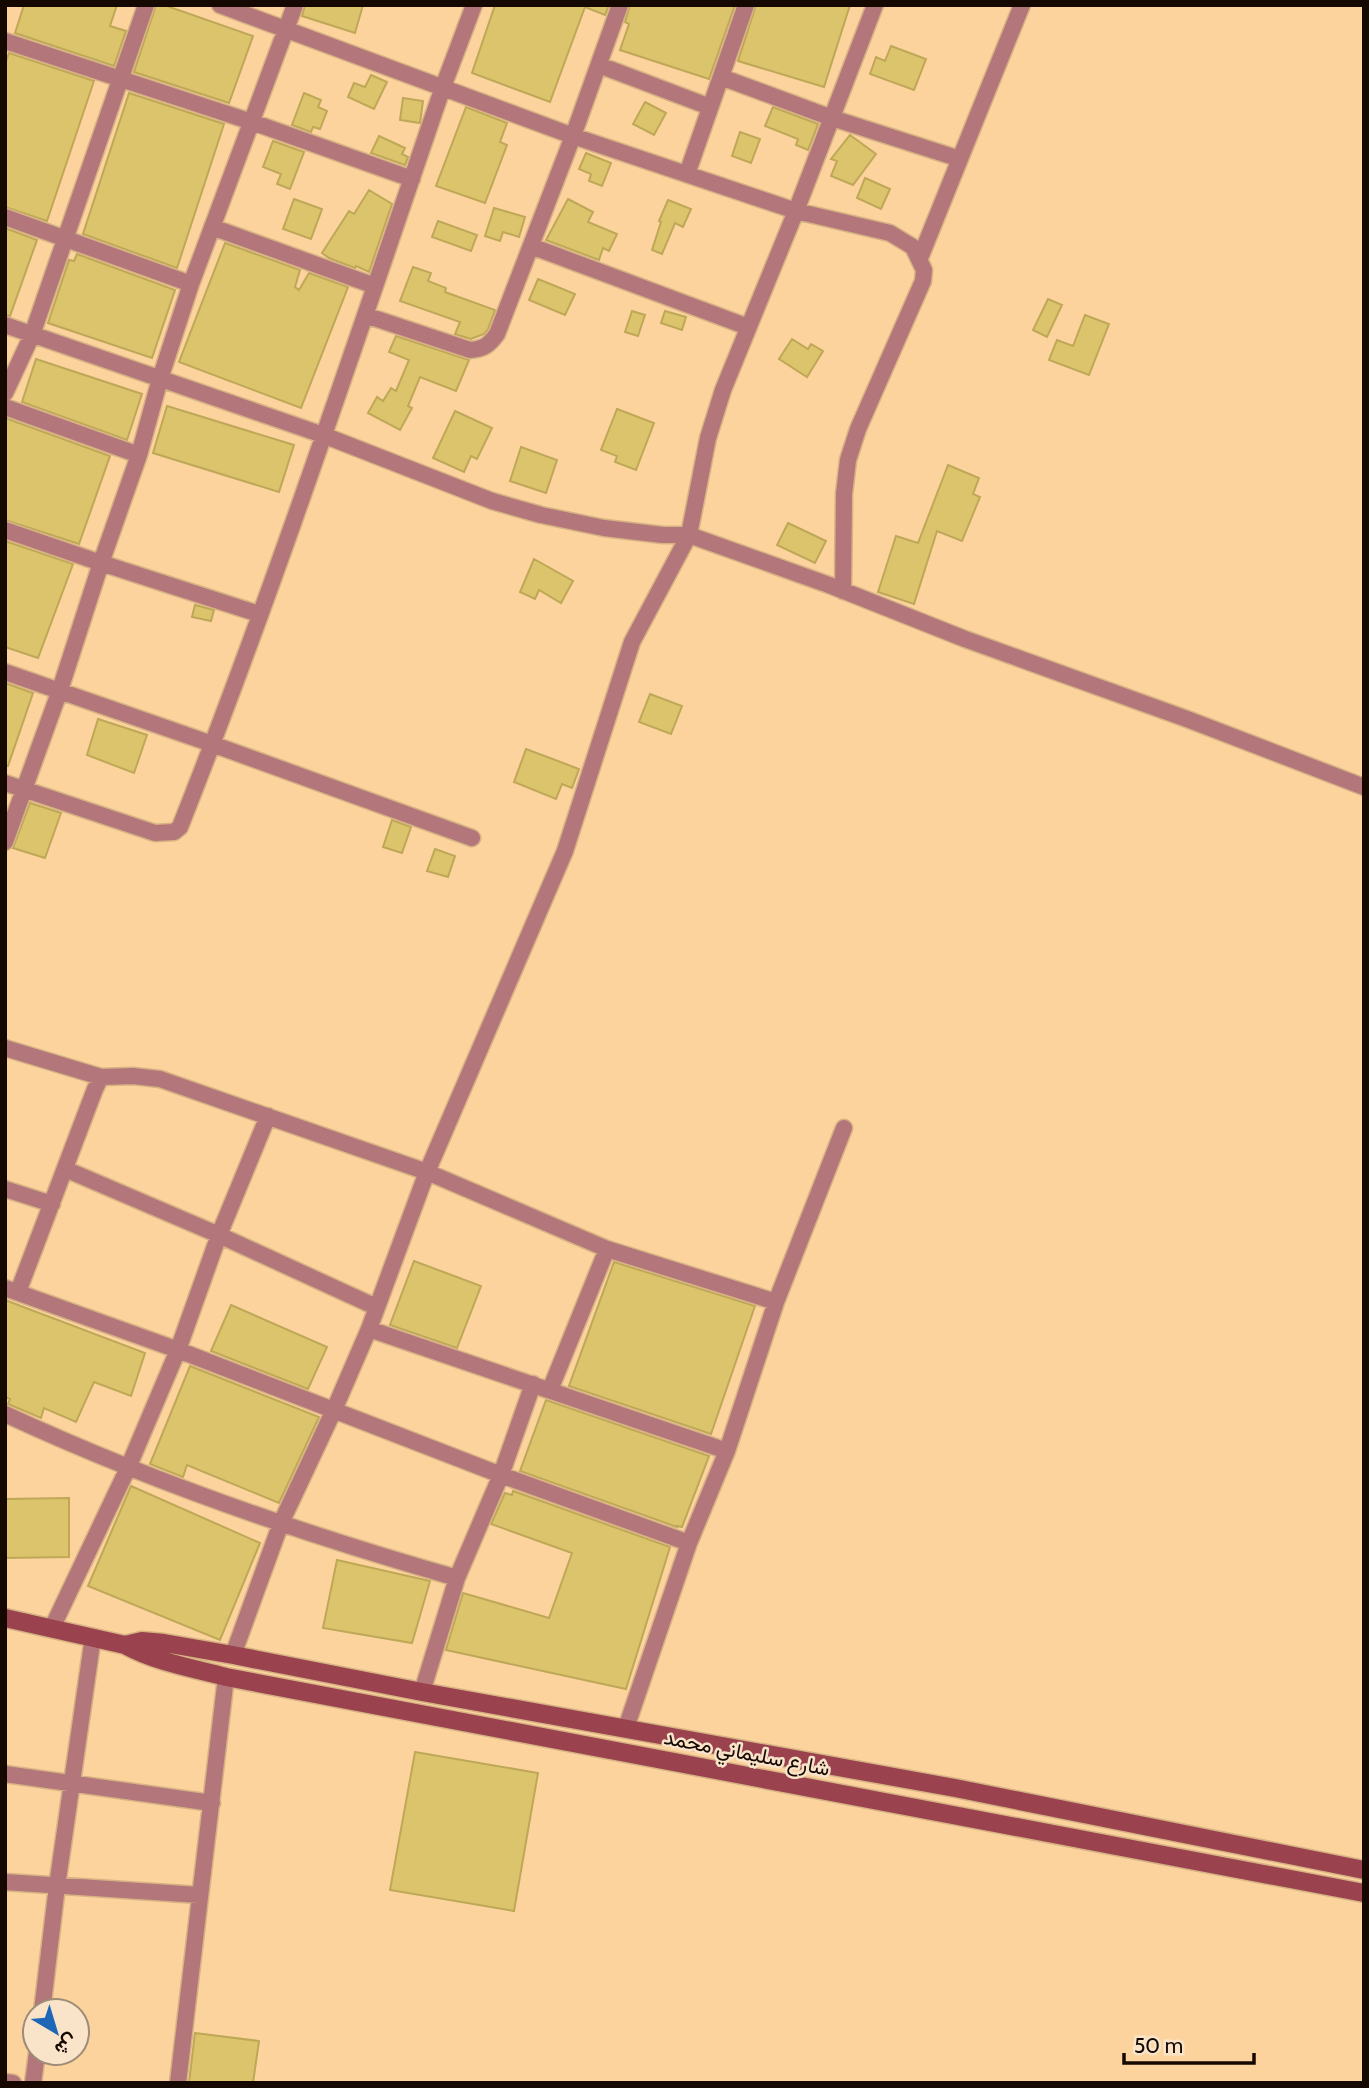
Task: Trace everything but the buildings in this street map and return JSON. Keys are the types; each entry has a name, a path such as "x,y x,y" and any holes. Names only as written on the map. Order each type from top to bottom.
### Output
{"street":[{"path":"5,393 32,335 146,5"},
{"path":"220,5 573,136 796,211 890,233 913,247 924,271 923,281 858,429 848,460 844,494 843,591"},
{"path":"5,842 60,691 139,455 191,284 295,5"},
{"path":"5,783 155,833 174,832 180,827 259,614 474,5"},
{"path":"365,315 470,350 489,345 497,334 531,246 620,5"},
{"path":"687,174 746,5"},
{"path":"233,1655 281,1523 369,1329 426,1172 565,851 632,642 689,535 708,438 723,390 796,211 875,5"},
{"path":"920,258 1021,5"},
{"path":"5,41 252,122 412,179"},
{"path":"599,65 710,107"},
{"path":"721,77 832,118 960,159"},
{"path":"5,217 191,284"},
{"path":"212,227 374,286"},
{"path":"531,246 748,327"},
{"path":"5,325 323,435 492,501 541,515 633,533 689,535 1364,787"},
{"path":"5,407 139,455"},
{"path":"5,530 101,564 259,614"},
{"path":"5,672 472,838"},
{"path":"5,1048 101,1077 160,1079 426,1172 607,1249 776,1302"},
{"path":"101,1077 52,1204 12,1290 689,1543"},
{"path":"52,1628 128,1468 178,1350 219,1235 268,1116"},
{"path":"626,1728 689,1543 727,1451 776,1302 844,1128"},
{"path":"65,1169 219,1235 376,1307"},
{"path":"5,1189 52,1204"},
{"path":"551,1390 607,1249"},
{"path":"369,1329 727,1451"},
{"path":"422,1692 457,1578 502,1475 534,1384"},
{"path":"5,1414 128,1468 281,1523 457,1578"},
{"name":"شارع سليماني محمد","path":"5,1618 125,1645 161,1660 226,1677 1364,1893"},
{"path":"44,1997 93,1637"},
{"name":"شارع سليماني محمد","path":"125,1645 142,1641 154,1642 233,1655 422,1692 955,1788 1364,1870"},
{"path":"178,2083 226,1677"},
{"path":"5,1774 212,1803"},
{"path":"5,1882 199,1895"},
{"path":"5,2082 13,2083"}]}
